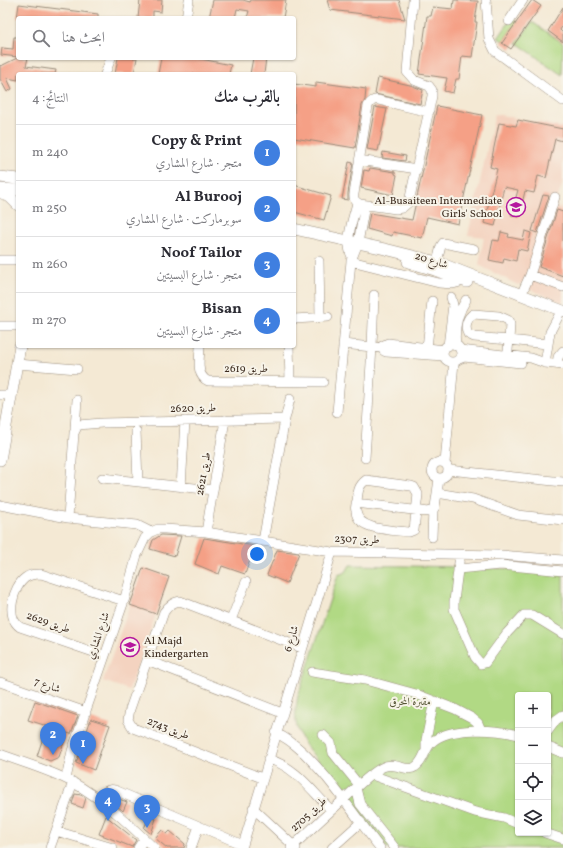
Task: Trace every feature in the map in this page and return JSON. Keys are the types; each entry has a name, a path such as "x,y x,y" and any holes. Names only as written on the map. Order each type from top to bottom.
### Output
{"main road":[{"path":"0,177 16,179"},
{"path":"0,190 16,190"},
{"path":"0,190 16,203"},
{"name":"شارع 20","path":"296,230 352,250 437,262 562,312"},
{"name":"شارع 20","path":"296,236 352,250 384,255 562,312"},
{"path":"0,460 2,440 12,395 20,348"}],"street":[{"path":"186,16 189,0"},
{"path":"413,0 407,72 414,80 427,84 431,88 432,96 429,112 417,169 410,199 405,206 396,209 361,204 354,196 368,106 372,101 378,100 429,112"},
{"path":"486,0 489,39 495,52 563,101"},
{"path":"509,21 523,0"},
{"path":"106,72 110,60"},
{"path":"359,160 417,169"},
{"path":"522,295 555,197"},
{"path":"337,412 352,250 361,204"},
{"path":"437,262 440,246 443,243 474,249"},
{"path":"0,260 14,260"},
{"path":"296,320 324,317 319,261"},
{"path":"530,275 563,287"},
{"path":"365,458 374,295"},
{"path":"439,479 444,478 452,354 453,305 451,297"},
{"path":"452,354 456,339 457,320 461,308 466,300"},
{"path":"427,348 432,301"},
{"path":"545,362 550,332 562,312"},
{"path":"507,358 509,340 510,324 508,320 504,318 474,314 468,318 466,331 470,336 509,340 547,344"},
{"path":"0,326 16,326"},
{"path":"382,348 382,346 388,343 427,348 464,357 507,358 531,364 545,362 560,365 558,357 563,352"},
{"path":"343,344 382,348 383,351 386,352 452,354"},
{"name":"طريق 2619","path":"200,348 201,376 208,381 323,382"},
{"path":"289,348 290,381"},
{"path":"17,364 77,369"},
{"path":"0,395 12,395"},
{"path":"263,541 290,399"},
{"path":"68,518 77,400"},
{"name":"طريق 2620","path":"75,428 81,424 102,423 285,419"},
{"name":"طريق 2621","path":"206,532 225,420"},
{"path":"181,487 185,421"},
{"path":"136,431 138,482"},
{"path":"439,479 434,476 432,470 434,465 444,465 563,482"},
{"path":"102,478 214,490"},
{"path":"432,537 433,510 435,507 439,479"},
{"path":"366,480 371,480 411,486 418,494 417,511 416,528 412,531 370,527 360,521 357,516 356,503 361,483 366,480"},
{"path":"437,493 473,499 518,515 563,520"},
{"path":"356,503 417,511 429,512 433,510"},
{"path":"0,505 68,518 137,525 151,532"},
{"name":"طريق 2307","path":"151,532 158,529 206,532 332,552 501,555 563,560"},
{"name":"شارع المشاري","path":"50,848 56,831 72,751 124,602 138,555 145,538 151,532"},
{"name":"شارع 6","path":"242,847 332,552"},
{"path":"460,555 454,601 455,613 476,657 481,664 485,662 507,633 524,615 532,615 563,634"},
{"path":"458,569 501,565 563,570"},
{"name":"طريق 2629","path":"105,656 15,624 12,607 14,595 21,582 26,577 41,574 124,602"},
{"path":"231,620 246,582"},
{"name":"طريق 2743","path":"262,778 133,728 128,720 128,715 164,612 170,604 175,602 180,601 302,648"},
{"path":"147,660 282,713"},
{"path":"312,672 382,684 434,701 472,718 478,723 481,730"},
{"name":"شارع 7","path":"0,682 86,712"},
{"path":"426,749 426,740 434,701"},
{"path":"550,728 556,720 563,715"},
{"path":"426,749 435,740 443,736 463,732 481,730 500,731 515,734"},
{"path":"323,735 331,743 333,752 358,786 360,804 396,848"},
{"path":"275,736 294,745 306,753 344,799 377,847"},
{"path":"551,748 563,754"},
{"name":"طريق 2705","path":"294,847 331,810 381,768 389,765 396,765 410,769 413,768 418,765 426,749"},
{"path":"0,754 66,779 100,800 154,848"},
{"path":"268,759 280,763 290,769 331,810"},
{"path":"372,775 475,812 504,818 515,823"},
{"path":"100,800 106,792 113,790 199,826 242,847"},
{"path":"254,808 294,847"},
{"path":"332,848 361,822"},
{"path":"191,848 199,826"},
{"path":"56,831 83,844 113,848"},
{"path":"551,835 563,839"},
{"path":"138,848 144,839"}],"shaded area":[{"name":"Al-Busaiteen Intermediate Girls' School","path":"495,114 563,127 563,182 555,206 563,208 563,303 529,289 529,285 522,283 518,285 479,265 484,237 468,235"},
{"name":"Al Majd Kindergarten","path":"130,605 156,614 129,690 103,681"}],"green space":[{"path":"512,18 517,22 503,41 498,38"},
{"path":"532,22 563,43 562,75 517,43"},
{"name":"مقبرة المحرق","path":"350,565 467,567 563,571 563,848 387,848 307,747 296,723 298,696 338,575 346,572"}],"building":[{"path":"140,0 162,0 161,12 153,11 153,16 138,16"},
{"path":"213,0 243,0 250,2 251,0 286,0 283,16 248,16 249,11 237,9 235,16 209,16"},
{"path":"327,0 399,0 405,19 330,10"},
{"path":"454,0 478,1 475,22 477,22 472,57 462,56 459,79 456,79 453,93 444,91 447,78 419,74 427,16 431,16 433,7 453,9"},
{"path":"532,0 541,6 511,49 502,43"},
{"path":"19,4 98,14 98,16 17,16"},
{"path":"563,7 563,25 560,30 563,33 563,42 548,31"},
{"path":"14,37 16,37 16,57 1,55 2,48 13,49"},
{"path":"16,58 16,60 28,60 26,66 56,70 56,72 16,72 16,80 7,78 12,89 7,92 0,79 0,65 1,66"},
{"path":"118,60 137,60 134,72 115,72"},
{"path":"161,60 206,60 231,65 229,72 158,72"},
{"path":"253,60 266,60 264,72 250,72"},
{"path":"378,78 410,85 423,90 420,104 375,94"},
{"path":"316,82 366,89 355,148 296,138 296,84 316,87"},
{"path":"437,106 482,115 458,224 427,217 422,238 393,232 392,236 367,229 370,213 412,220"},
{"path":"375,107 387,109 378,151 367,149"},
{"path":"518,120 563,129 563,141 555,139 546,178 538,176 534,193 525,191 519,217 511,215 518,190 504,187 495,226 484,223 497,169 490,167 499,123 516,126"},
{"path":"383,152 406,156 405,161 382,158"},
{"path":"349,162 353,163 348,200 342,199"},
{"path":"370,168 395,172 397,175 393,195 361,188 364,170 369,171"},
{"path":"296,186 331,196 324,220 296,213"},
{"path":"543,195 549,196 537,233 532,231"},
{"path":"557,210 563,212 563,276 539,267"},
{"path":"525,231 531,233 527,251 518,249 516,261 504,258 503,263 489,260 493,240 499,241 501,232 509,234 508,237 523,240"},
{"path":"161,535 181,536 175,556 150,549 153,540"},
{"path":"204,538 255,546 245,574 222,566 219,574 195,564"},
{"path":"277,550 299,553 287,583 267,575"},
{"path":"143,568 169,577 156,614 130,605"},
{"path":"35,701 78,716 71,734 67,733 59,757 50,761 37,756 47,726 28,720"},
{"path":"91,719 110,725 94,770 76,763"},
{"path":"75,794 86,798 83,808 72,804"},
{"path":"111,796 127,802 123,811 109,799"},
{"path":"106,816 136,840 132,847 99,834"},
{"path":"150,816 156,819 151,834 144,828"},
{"path":"162,830 167,834 170,831 185,844 184,848 167,848 155,838"}],"place":[{"name":"Al-Busaiteen Intermediate Girls' School","path":"516,207"},
{"name":"Al Majd Kindergarten","path":"130,647"},
{"name":"Al Burooj","path":"53,755"},
{"name":"Copy & Print","path":"83,764"},
{"name":"Bisan","path":"108,821"},
{"name":"Noof Tailor","path":"147,828"}]}
